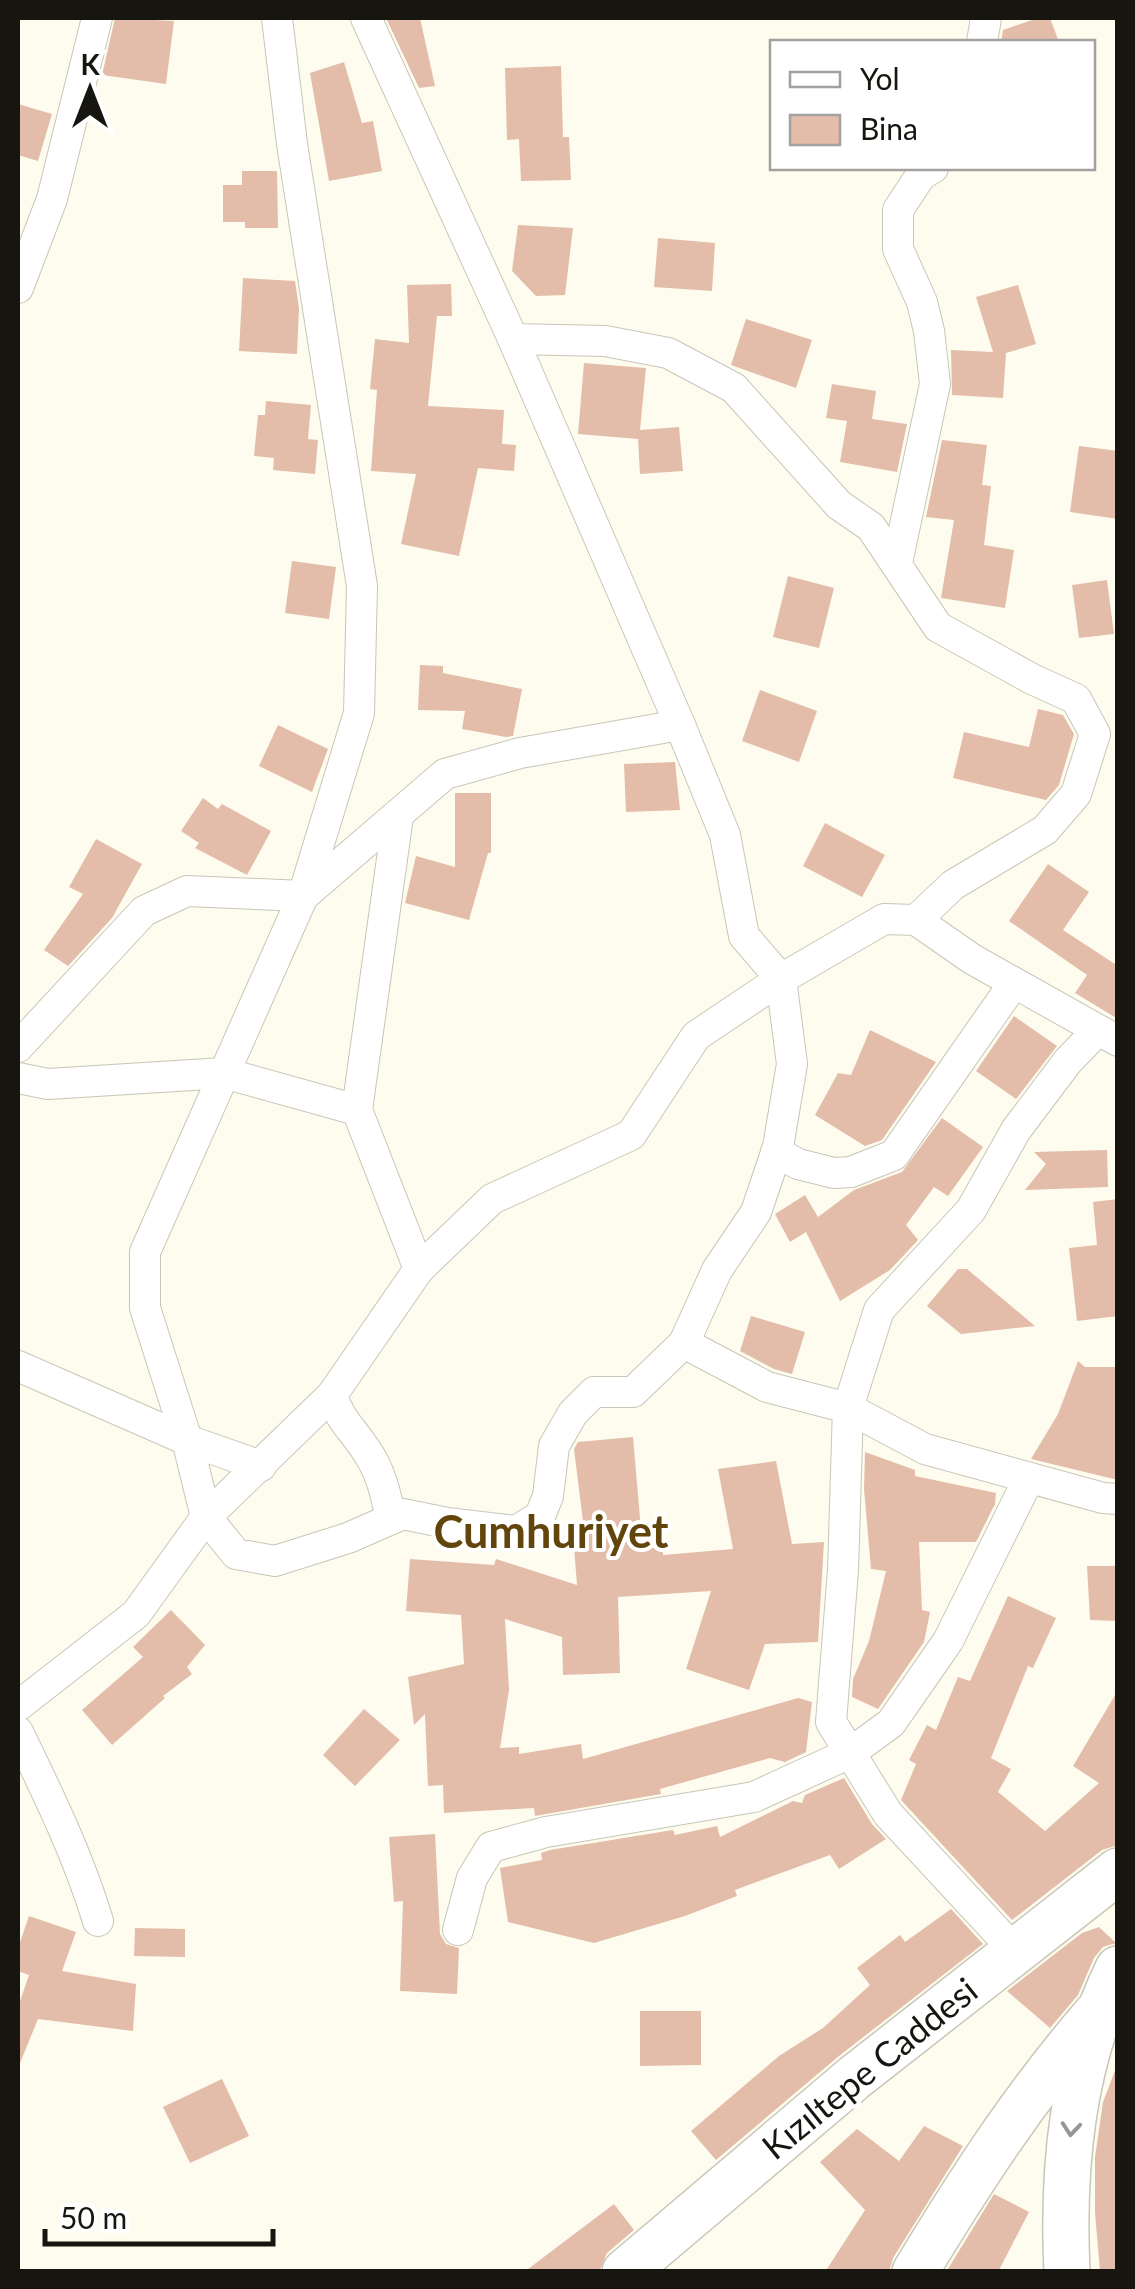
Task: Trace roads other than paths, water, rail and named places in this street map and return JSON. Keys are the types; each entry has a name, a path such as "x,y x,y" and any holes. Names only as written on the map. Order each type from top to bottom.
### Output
{"street":[{"path":"18,288 61,166 97,18"},
{"path":"277,18 292,144 362,586 359,714 303,896 145,1252 145,1308 187,1440 206,1517 236,1554 275,1561 348,1538 403,1514 516,1531 540,1516 548,1496 554,1446 573,1413 594,1392 633,1392 684,1343 717,1270 756,1212 776,1152 792,1064 781,978 744,936 725,835 680,724 513,339 366,18"},
{"path":"897,563 934,384 922,302 898,249 898,210 920,175 929,170"},
{"path":"513,339 605,341 668,352 734,388 839,505 870,527 938,627 1076,699 1095,734 1076,794 1045,830 953,885 916,920"},
{"path":"18,1047 144,911 188,891 303,896 445,774 520,753 680,724"},
{"path":"398,816 357,1110 419,1269"},
{"path":"18,1706 136,1614 206,1517 332,1395 419,1269 492,1199 631,1135 696,1036 781,978 884,918 916,920 972,960 1108,1036 1068,1061 1016,1130 971,1210 879,1310 848,1408 843,1570 831,1722 888,1814 1017,1953"},
{"path":"776,1152 798,1164 834,1172 851,1172 894,1156 1014,983"},
{"path":"18,1078 48,1084 224,1073 357,1110"},
{"path":"684,1343 767,1387 848,1408 925,1449 1118,1499"},
{"path":"18,1366 187,1440 260,1466"},
{"path":"332,1395 338,1416 368,1451 384,1486 391,1519"},
{"path":"458,1930 472,1878 492,1847 546,1832 754,1796 850,1753 891,1723 948,1641 1030,1478"},
{"path":"18,1732 56,1810 98,1921"},
{"name":"Kızıltepe Caddesi","path":"624,2272 855,2077 1118,1871"},
{"path":"1067,2272 1067,2166 1073,2106 1097,2013 1118,1970"},
{"path":"915,2272 985,2156 1046,2071 1097,2013"}],"district":[{"name":"Cumhuriyet","path":"551,1532"}]}
